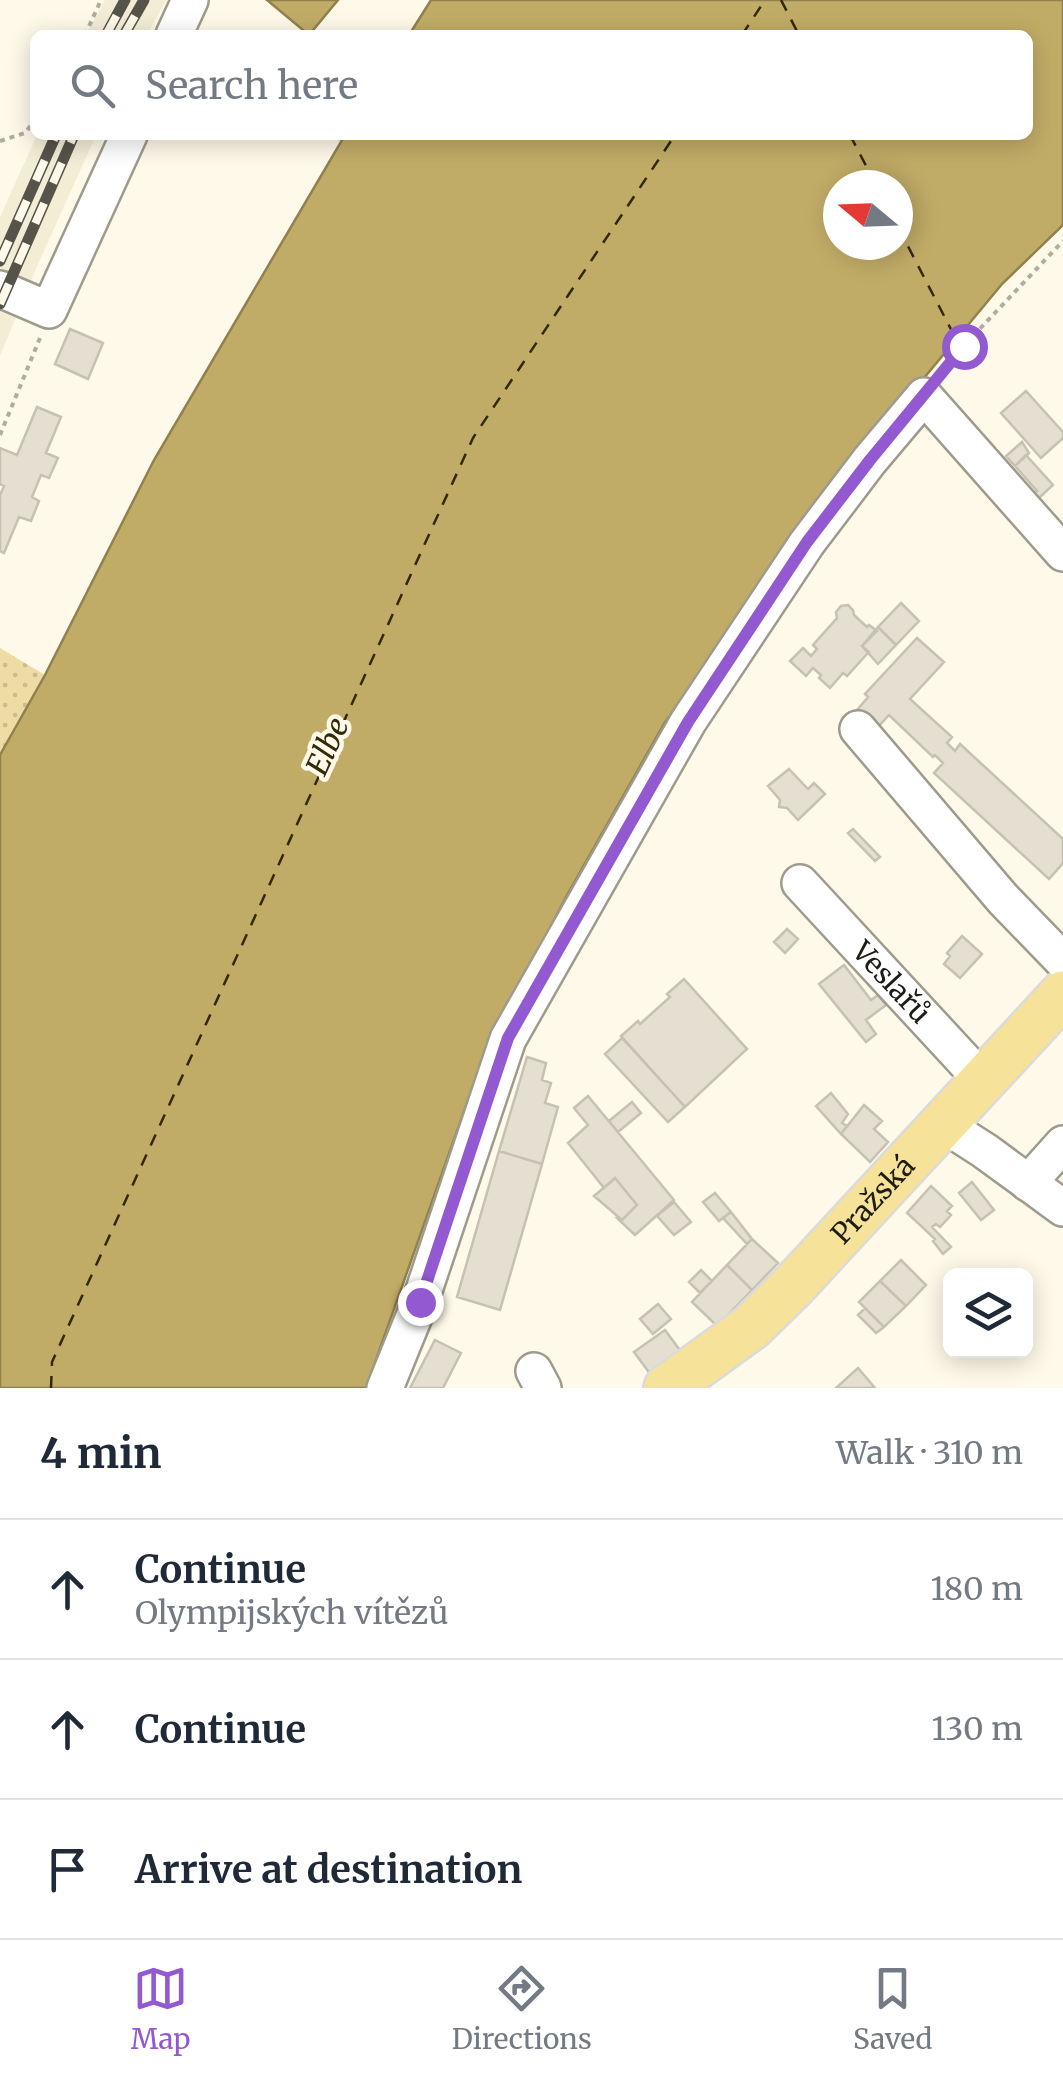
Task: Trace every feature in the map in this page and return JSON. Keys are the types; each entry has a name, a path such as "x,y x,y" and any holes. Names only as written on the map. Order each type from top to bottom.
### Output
{"main road":[{"name":"Pražská","path":"667,1388 751,1327 794,1285 1063,994"}],"street":[{"path":"176,30 190,0"},
{"path":"0,289 49,310 127,140"},
{"path":"385,1388 420,1302 508,1038 688,722 807,542 924,396 1063,552"},
{"path":"858,729 1002,899 1063,961"},
{"name":"Veslařů","path":"800,883 984,1081"},
{"path":"943,1124 1063,1208"},
{"path":"1028,1182 1063,1144"}],"path":[{"path":"87,30 101,0"},
{"path":"0,141 25,134 30,127"},
{"path":"924,396 964,346 1063,242"},
{"path":"0,436 49,310"},
{"path":"956,340 964,346"}],"shaded area":[{"path":"105,0 166,0 150,30 89,30"},
{"path":"35,140 94,140 0,356 0,217"},
{"path":"0,648 45,675 0,755"}],"water":[{"path":"267,0 338,0 313,30 303,30"},
{"name":"Elbe","path":"431,0 1063,0 1063,225 1002,284 807,519 664,724 566,897 484,1055 366,1388 0,1388 0,755 154,460 342,140 1033,140 1033,30 412,30"}],"building":[{"path":"70,329 103,343 88,379 55,364"},
{"path":"1026,391 1063,432 1063,438 1041,458 1001,413"},
{"path":"37,407 61,417 46,453 58,458 49,478 41,475 32,497 39,501 31,521 19,517 4,553 0,551 0,495 4,486 0,484 0,448 17,455"},
{"path":"1022,442 1029,453 1015,466 1006,456"},
{"path":"1026,455 1053,485 1039,498 1015,466"},
{"path":"901,603 919,621 896,645 878,627"},
{"path":"848,605 867,627 877,631 862,646 869,652 830,688 813,668 806,676 790,661 803,648 811,656 817,649 813,645 837,618 836,612"},
{"path":"878,627 896,645 878,664 862,646"},
{"path":"917,638 944,662 910,699 952,737 947,743 955,751 960,744 1063,839 1063,863 1049,879 934,773 943,763 935,755 889,715 878,727 858,709 868,697 865,694"},
{"path":"789,769 808,789 814,783 825,794 798,820 787,808 779,807 780,800 768,786"},
{"path":"853,829 880,857 875,861 848,833"},
{"path":"787,929 798,939 785,953 774,942"},
{"path":"962,936 982,954 960,978 944,964 950,956 947,953"},
{"path":"844,965 871,1000 878,995 886,1005 866,1020 876,1034 866,1042 819,984"},
{"path":"684,979 747,1049 685,1107 621,1036 670,997 667,994"},
{"path":"622,1038 685,1107 668,1122 605,1054"},
{"path":"527,1057 546,1063 542,1080 551,1083 545,1103 558,1107 542,1164 499,1151"},
{"path":"831,1093 848,1114 842,1123 847,1126 841,1134 816,1106"},
{"path":"588,1096 674,1200 635,1235 618,1219 622,1220 637,1205 615,1178 604,1188 568,1143 588,1125 574,1108"},
{"path":"632,1102 641,1113 618,1132 609,1121"},
{"path":"864,1105 882,1121 874,1129 888,1142 870,1162 841,1134"},
{"path":"499,1151 542,1164 500,1310 457,1297"},
{"path":"615,1178 637,1205 622,1220 594,1196"},
{"path":"972,1182 994,1210 981,1220 959,1193"},
{"path":"931,1186 952,1206 947,1211 951,1215 940,1227 932,1227 951,1247 943,1254 935,1239 907,1213"},
{"path":"715,1193 731,1212 719,1221 703,1202"},
{"path":"674,1202 691,1222 674,1235 657,1216"},
{"path":"731,1212 752,1239 747,1244 723,1218"},
{"path":"752,1239 778,1263 752,1290 727,1265"},
{"path":"901,1260 926,1285 906,1306 880,1281"},
{"path":"727,1265 752,1290 717,1326 692,1302"},
{"path":"701,1270 712,1281 700,1293 689,1282"},
{"path":"880,1281 906,1306 884,1327 859,1302"},
{"path":"658,1304 671,1319 653,1334 640,1319"},
{"path":"865,1308 884,1327 876,1333 858,1315"},
{"path":"665,1330 682,1353 651,1375 634,1352"},
{"path":"435,1340 461,1353 443,1388 410,1388"},
{"path":"858,1368 875,1388 836,1388"}],"ferry route":[{"path":"745,30 765,0"},
{"path":"781,0 796,30"},
{"path":"51,1388 52,1362 473,438 672,140"},
{"path":"853,140 868,170"},
{"path":"913,256 956,339"}],"railway":[{"path":"109,30 125,0"},
{"path":"127,30 144,0"},
{"path":"0,261 54,140"},
{"path":"0,304 72,140"}],"route":[{"path":"420,1302 508,1038 688,722 807,542 964,346"}]}
